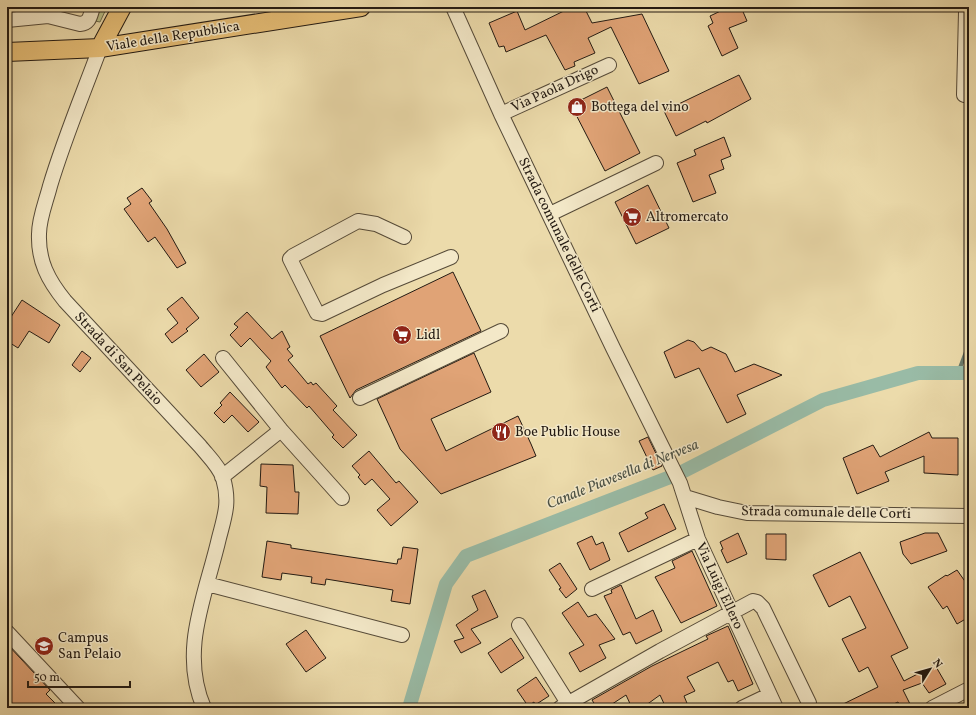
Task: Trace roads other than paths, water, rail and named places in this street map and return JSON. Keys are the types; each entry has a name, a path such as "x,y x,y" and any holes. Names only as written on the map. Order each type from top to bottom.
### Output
{"main road":[{"name":"Strada di San Pelaio","path":"100,48 122,7"},
{"name":"Viale della Repubblica","path":"7,52 100,48 361,7"}],"street":[{"path":"7,20 48,16 80,24 89,21 92,7"},
{"name":"Strada comunale delle Corti","path":"453,7 501,114 670,461"},
{"path":"969,10 966,12 964,95 969,96"},
{"name":"Strada di San Pelaio","path":"100,48 58,161 41,217 39,234 43,264 52,285 65,301 200,446 213,461 222,477 226,491 227,505 197,621 193,656 199,697 204,708"},
{"name":"Via Paola Drigo","path":"501,114 609,65"},
{"path":"550,214 656,163"},
{"path":"404,237 376,224 358,221 290,259 317,313 322,314 383,285 451,257"},
{"path":"360,398 501,331"},
{"path":"223,358 281,430 342,498"},
{"path":"222,477 281,430"},
{"name":"Via Luigi Ellero","path":"670,461 680,483 698,539 776,708"},
{"name":"Strada comunale delle Corti","path":"685,497 718,507 747,513 969,516"},
{"path":"592,589 698,539"},
{"path":"207,584 402,635"},
{"path":"519,625 566,706 731,612 753,602 757,602 763,608 809,703 808,708"},
{"path":"7,632 78,708"},
{"path":"932,708 969,689"},
{"path":"742,708 769,695"}],"waterway":[{"path":"958,373 969,344"},
{"name":"Canale Piavesella di Nervesa","path":"409,708 446,584 466,556 678,474 823,400 918,373 969,373"}],"place":[{"name":"Bottega del vino","path":"577,107"},
{"name":"Altromercato","path":"632,217"},
{"name":"Lidl","path":"402,335"},
{"name":"Boe Public House","path":"501,432"},
{"name":"Campus San Pelaio","path":"44,646"}]}
